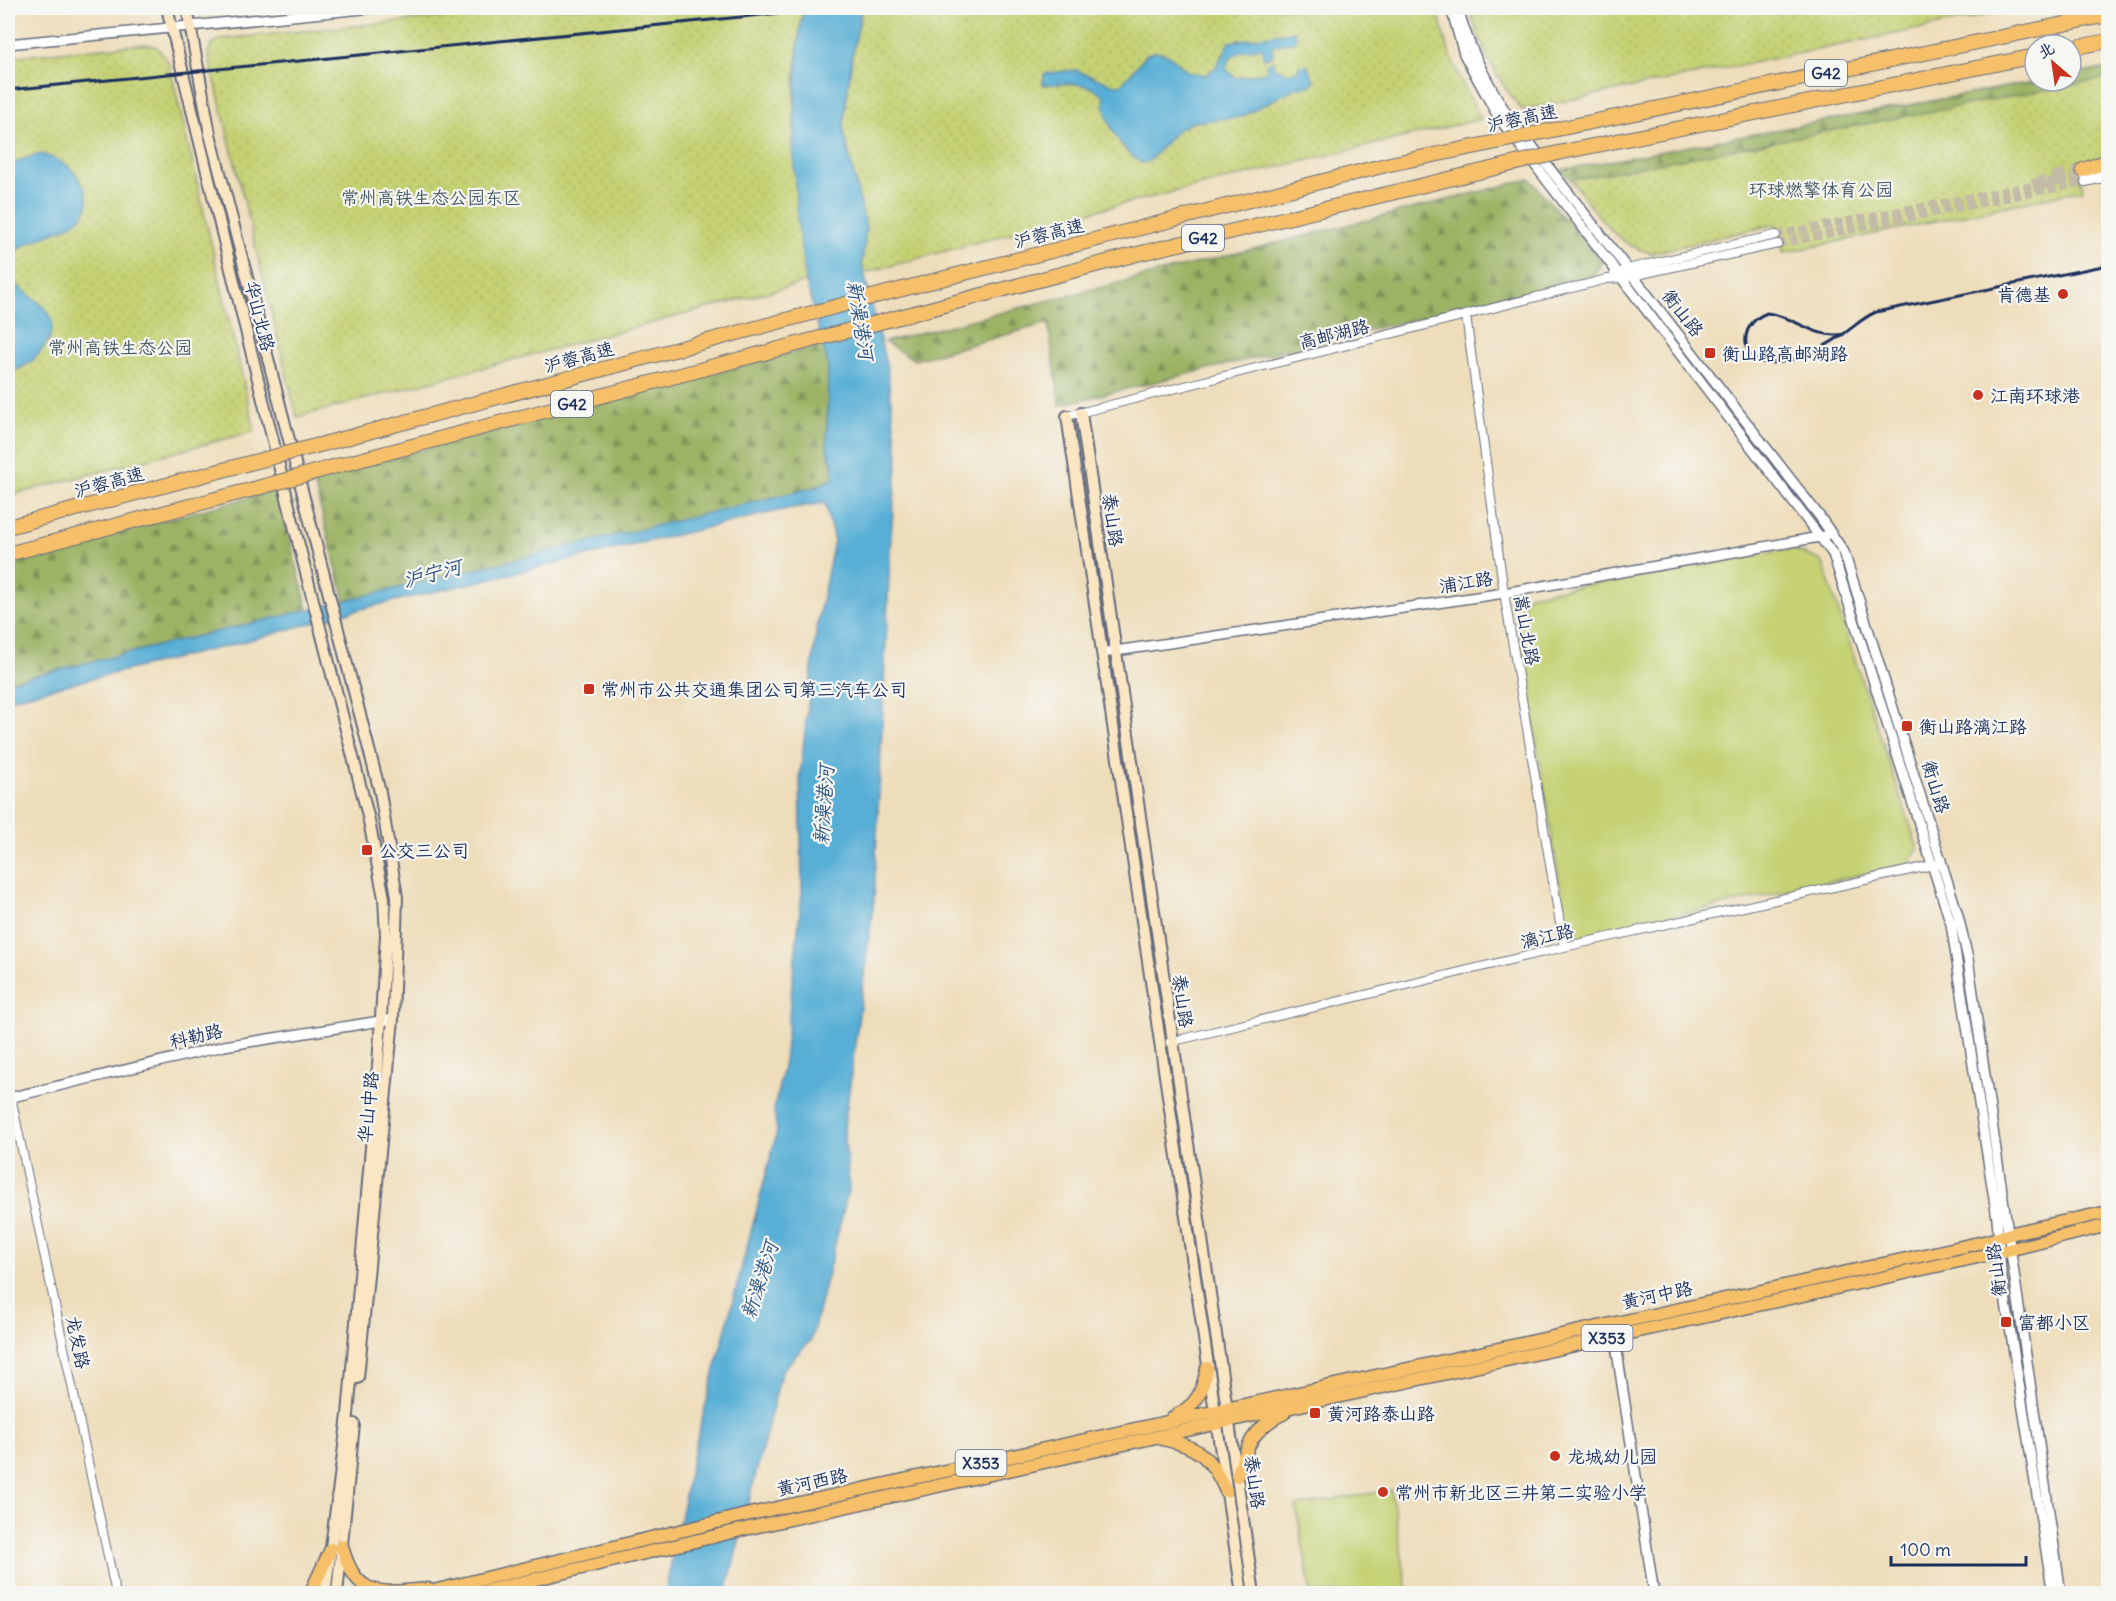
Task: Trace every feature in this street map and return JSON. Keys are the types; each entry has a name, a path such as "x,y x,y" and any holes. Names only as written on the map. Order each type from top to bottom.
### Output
{"highway":[{"name":"沪蓉高速","path":"8,527 883,294 1390,164 2109,15"},
{"path":"2083,46 2109,41"},
{"name":"G42","path":"8,554 1133,255 1558,153 2023,58"},
{"path":"2084,176 2109,161"}],"main road":[{"name":"华山北路","path":"167,8 322,632"},
{"name":"华山北路","path":"187,8 210,134 339,629"},
{"name":"泰山路","path":"1081,414 1173,1041 1220,1417 1226,1491 1242,1593"},
{"name":"泰山路","path":"1067,416 1207,1368 1237,1476 1254,1593"},
{"name":"华山中路","path":"325,1593 336,1548 393,1019 397,897 380,792 339,629"},
{"name":"华山中路","path":"322,632 375,846 384,898 387,936 336,1548 337,1593"},
{"name":"黄河中路","path":"1220,1417 1613,1324 2109,1212"},
{"name":"黄河中路","path":"1220,1417 1296,1407 2004,1251 2109,1225"},
{"path":"1158,1424 1193,1404 1202,1392 1207,1368"},
{"path":"1237,1476 1246,1449 1257,1431 1273,1418 1296,1407"},
{"name":"黄河西路","path":"421,1593 750,1514 1158,1424 1220,1417"},
{"name":"黄河西路","path":"473,1593 745,1529 1155,1438 1220,1417"},
{"path":"1155,1438 1182,1443 1206,1456 1217,1470 1226,1491"},
{"path":"310,1593 336,1548 353,1576 364,1587 382,1593 444,1588"}],"street":[{"path":"8,44 373,8"},
{"name":"衡山路","path":"1450,8 1464,54 1499,118 1833,534 1844,552 1938,864"},
{"name":"衡山路","path":"1458,8 1466,39 1475,59 1505,111 1833,554 1938,864 1958,915 1968,959 2004,1251 2053,1593"},
{"path":"2084,176 2109,172"},
{"path":"2084,176 2109,177"},
{"name":"高邮湖路","path":"1067,416 1625,274 1777,240"},
{"name":"嵩山北路","path":"1466,316 1504,593 1564,947"},
{"name":"浦江路","path":"1102,653 1504,593 1833,534"},
{"name":"漓江路","path":"1159,1042 1173,1041 1564,947 1938,864"},
{"name":"科勒路","path":"9,1097 225,1046 393,1019"},
{"name":"龙发路","path":"9,1097 116,1593"},
{"name":"衡山路","path":"2004,1251 2061,1593"},
{"path":"1613,1324 1654,1593"}],"green space":[{"name":"常州高铁生态公园东区","path":"539,8 803,8 795,76 794,145 798,214 806,282 297,417 208,53 211,45 221,39"},
{"path":"862,8 1438,8 1454,65 1481,119 1097,210 864,273 862,264 866,228 843,128 852,56"},
{"path":"1470,8 2021,8 1522,110 1490,62 1478,36"},
{"name":"常州高铁生态公园","path":"145,44 157,47 169,63 255,431 8,496 8,57"},
{"path":"2108,68 2108,78 2083,83 2083,73"},
{"name":"环球燃擎体育公园","path":"2108,78 2108,155 2078,166 2083,190 1783,253 1776,224 1652,253 1639,249 1616,235 1606,225 1571,180 2029,93 2083,93 2083,83"},
{"path":"2023,84 2023,93 2029,93 1571,180 1561,170"},
{"path":"1530,179 1602,262 1593,276 1060,405 1048,323 915,360 884,342"},
{"path":"823,345 828,364 827,447 835,478 816,487 345,601 313,479"},
{"path":"277,490 308,610 8,682 8,562"},
{"path":"1791,549 1822,561 1918,849 1909,864 1579,937 1566,924 1516,614 1529,595"},
{"path":"1391,1490 1408,1593 1311,1593 1296,1506"}],"water":[{"name":"新澡港河","path":"803,8 862,8 852,56 843,128 866,228 862,264 887,369 898,456 891,534 874,899 844,1129 849,1188 811,1340 782,1370 726,1593 665,1593 693,1454 777,1132 774,1110 784,1061 802,892 800,775 817,625 834,541 825,503 791,508 365,608 243,642 8,699 8,682 816,487 834,478 833,465 827,447 828,364 806,282 798,226 793,150 798,48"},
{"path":"1295,31 1296,41 1272,46 1273,56 1264,58 1261,47 1244,51 1230,59 1226,69 1236,78 1267,72 1266,64 1274,61 1275,68 1288,73 1298,71 1298,67 1307,65 1315,81 1311,85 1295,88 1241,117 1192,122 1177,130 1149,161 1141,163 1120,143 1110,125 1104,96 1098,91 1075,84 1043,85 1044,74 1075,70 1114,85 1121,85 1147,54 1157,51 1169,55 1188,72 1206,75 1216,67 1230,42"},
{"path":"39,154 53,158 69,168 82,184 88,201 84,213 74,222 16,251 9,262 9,274 16,284 47,310 52,321 51,334 38,355 22,367 8,372 10,315 8,302 8,224 14,216 8,210 8,169 18,161"}],"tunnel":[{"path":"2033,186 2083,170"},
{"path":"1776,235 2085,176"},
{"path":"1778,244 2085,182"}],"railway":[{"path":"8,90 831,8"},
{"path":"1844,334 1834,335 1824,334 1787,318 1767,313 1750,326 1746,334 1746,342 1753,357 1760,361 1769,363 1788,361 1826,345 1842,335 1846,332 1866,317 1876,312 2108,265"}],"place":[{"name":"肯德基","path":"2063,294"},
{"name":"衡山路高邮湖路","path":"1710,353"},
{"name":"江南环球港","path":"1978,395"},
{"name":"常州市公共交通集团公司第三汽车公司","path":"589,689"},
{"name":"衡山路漓江路","path":"1907,726"},
{"name":"公交三公司","path":"367,850"},
{"name":"富都小区","path":"2006,1322"},
{"name":"黄河路泰山路","path":"1315,1413"},
{"name":"龙城幼儿园","path":"1555,1456"},
{"name":"常州市新北区三井第二实验小学","path":"1383,1492"}],"water label":[{"name":"沪宁河","path":"432,573"}]}
